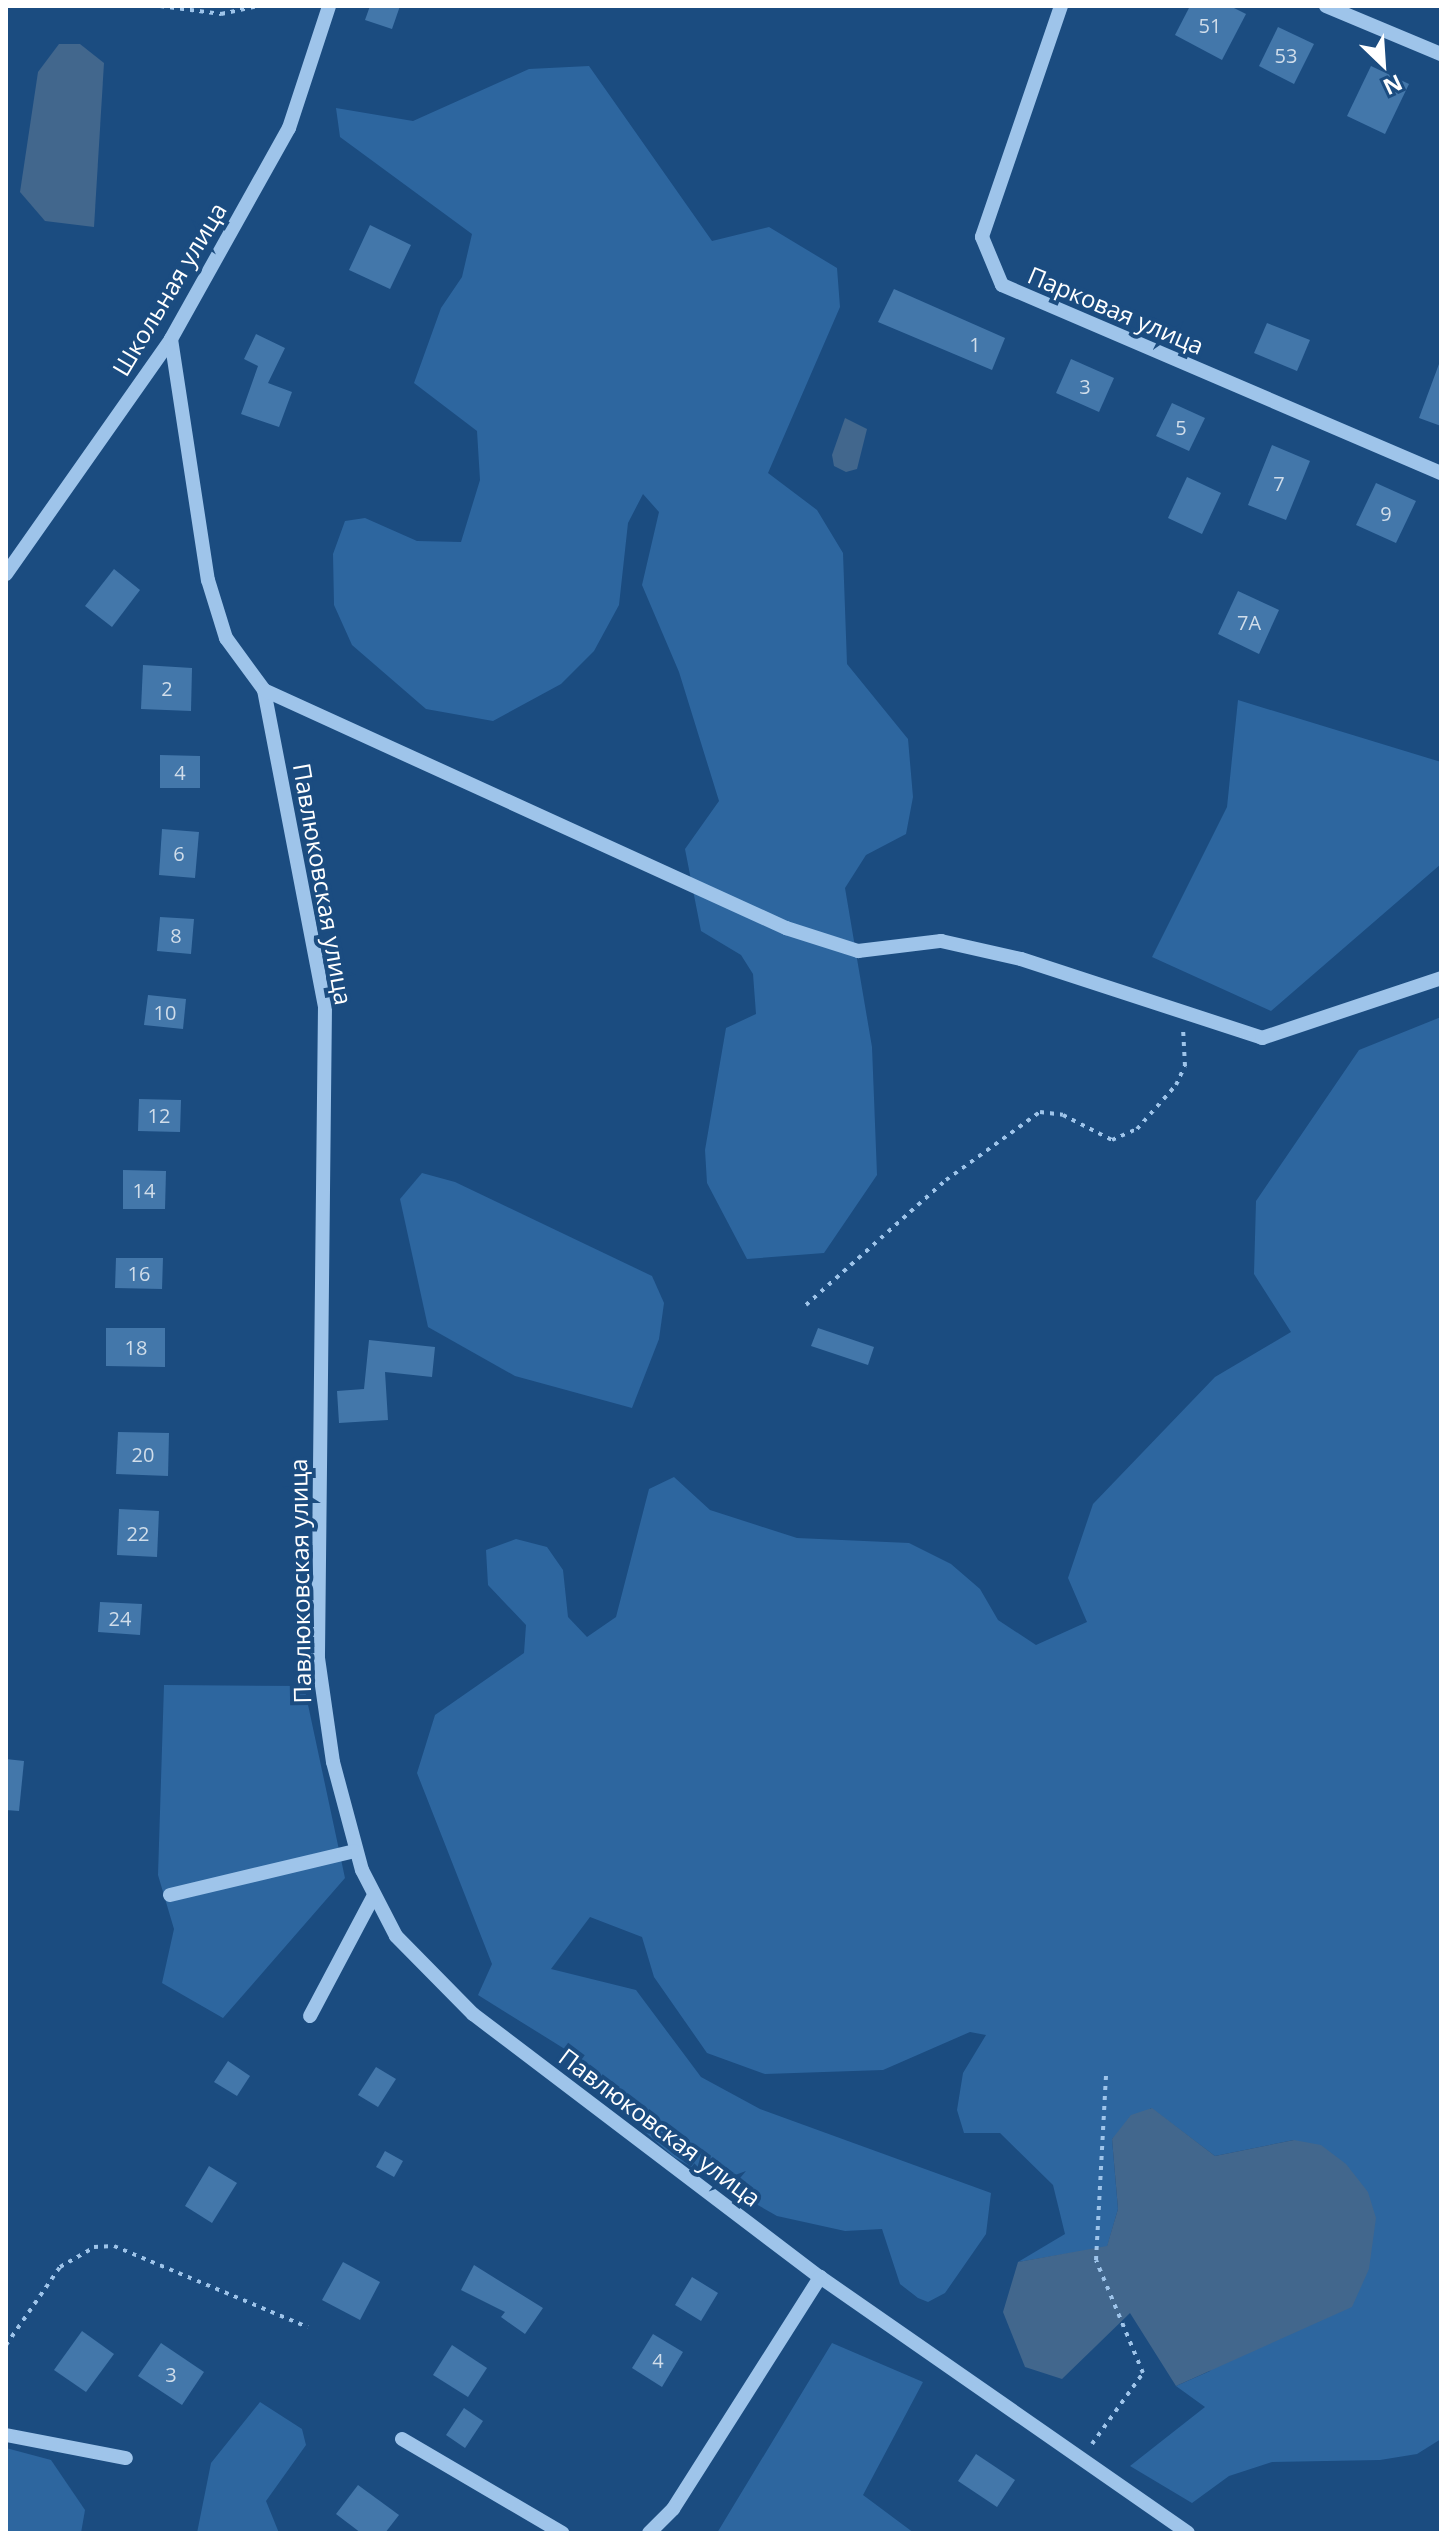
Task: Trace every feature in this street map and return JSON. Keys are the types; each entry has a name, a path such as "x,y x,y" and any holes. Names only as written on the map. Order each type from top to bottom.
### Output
{"street":[{"name":"Школьная улица","path":"6,574 171,339 289,128 329,6"},
{"name":"Парковая улица","path":"1061,6 982,237 1002,285 1441,473"},
{"path":"1326,6 1441,54"},
{"name":"Павлюковская улица","path":"171,339 214,602 226,638 264,690 325,1006 318,1658 354,1851 374,1895 396,1936 455,1999 820,2277 1188,2533"},
{"path":"264,690 786,928 858,951 941,941 1182,1011 1262,1038 1441,978"},
{"path":"170,1895 354,1851"},
{"path":"310,2016 374,1895"},
{"path":"649,2533 673,2509 820,2277"},
{"path":"6,2435 126,2458"},
{"path":"402,2439 562,2533"}],"path":[{"path":"160,6 221,14 260,6"},
{"path":"806,1305 946,1180 1040,1112 1063,1115 1112,1140 1137,1129 1162,1109 1185,1066 1182,1011"},
{"path":"1082,2459 1143,2373 1096,2260 1106,2074"},
{"path":"6,2345 60,2267 94,2247 114,2246 308,2327"}],"shaded area":[{"path":"59,44 80,44 104,63 94,227 45,221 20,192 38,72"},
{"path":"589,66 712,241 769,227 837,268 840,307 768,473 817,510 843,553 847,664 908,739 913,797 906,834 866,855 845,888 872,1047 877,1175 824,1253 747,1259 707,1183 705,1150 726,1028 756,1014 753,974 741,955 701,931 685,849 719,801 679,672 642,585 659,512 643,494 628,523 619,605 594,651 561,684 493,721 426,709 352,645 334,605 333,554 345,521 365,518 417,541 461,542 480,480 477,431 414,383 441,308 462,277 472,234 340,137 336,108 413,121 529,69"},
{"path":"845,418 867,429 857,469 846,472 834,466 832,455"},
{"path":"1238,700 1441,762 1441,864 1271,1011 1152,957 1227,807"},
{"path":"1441,1017 1441,2439 1417,2454 1380,2460 1272,2462 1229,2476 1192,2503 1130,2466 1205,2407 1176,2386 1210,2371 1294,2140 1215,2156 1151,2108 1112,2139 1118,2209 1107,2247 1018,2262 1065,2234 1053,2185 1000,2133 964,2133 957,2110 963,2073 986,2035 970,2032 883,2070 765,2074 707,2053 654,1977 642,1937 590,1917 551,1969 636,1990 701,2077 760,2109 991,2193 986,2234 945,2293 928,2302 918,2298 900,2284 882,2229 845,2231 777,2216 674,2157 631,2120 584,2061 478,1995 492,1964 417,1773 435,1715 524,1653 526,1625 488,1585 486,1550 516,1539 547,1547 563,1570 568,1617 587,1637 616,1617 649,1489 674,1477 710,1510 797,1538 909,1543 951,1564 980,1589 998,1620 1036,1645 1087,1622 1068,1578 1093,1504 1215,1377 1291,1332 1254,1274 1256,1201 1359,1050"},
{"path":"422,1173 455,1182 652,1276 664,1303 659,1339 632,1408 515,1376 428,1327 400,1199"},
{"path":"164,1685 304,1686 345,1878 223,2018 162,1983 174,1929 158,1875"},
{"path":"1152,2108 1215,2156 1294,2140 1321,2145 1346,2164 1368,2192 1376,2218 1369,2269 1352,2307 1176,2386 1130,2313 1062,2379 1025,2367 1003,2312 1018,2262 1107,2246 1118,2209 1112,2139 1131,2115"},
{"path":"832,2343 923,2382 863,2495 914,2533 717,2533"},
{"path":"260,2402 302,2429 306,2445 266,2501 279,2533 197,2533 211,2463"},
{"path":"6,2448 51,2460 85,2510 81,2533 6,2533"}],"building":[{"path":"370,6 400,6 392,29 365,20"},
{"path":"1190,6 1230,6 1246,14 1222,60 1175,35"},
{"path":"1278,27 1314,44 1294,84 1259,66"},
{"path":"1371,66 1409,84 1385,134 1347,116"},
{"path":"370,225 411,245 390,289 349,270"},
{"path":"894,289 1005,338 992,370 878,322"},
{"path":"1267,323 1310,340 1297,371 1254,353"},
{"path":"256,334 285,348 268,383 292,392 279,427 241,414 258,366 244,359"},
{"path":"1071,359 1114,378 1099,412 1056,393"},
{"path":"1441,364 1441,426 1419,418"},
{"path":"1172,403 1205,418 1189,451 1156,436"},
{"path":"1272,445 1310,461 1286,520 1248,505"},
{"path":"1187,477 1221,493 1202,534 1168,518"},
{"path":"1376,483 1416,501 1396,543 1356,525"},
{"path":"114,569 140,590 112,627 85,606"},
{"path":"1238,591 1279,610 1259,654 1218,634"},
{"path":"143,665 192,668 191,711 141,709"},
{"path":"160,755 200,756 200,788 160,788"},
{"path":"162,829 199,832 195,878 159,875"},
{"path":"160,917 194,919 191,954 157,951"},
{"path":"148,995 186,999 183,1029 144,1025"},
{"path":"139,1099 181,1100 180,1132 138,1131"},
{"path":"123,1170 166,1171 165,1209 123,1209"},
{"path":"116,1258 163,1258 162,1289 115,1288"},
{"path":"106,1328 165,1328 165,1367 106,1366"},
{"path":"818,1328 874,1347 868,1365 811,1346"},
{"path":"369,1340 435,1347 432,1377 385,1372 388,1420 339,1423 337,1391 364,1389"},
{"path":"118,1432 169,1433 168,1476 116,1474"},
{"path":"119,1509 159,1511 157,1557 117,1555"},
{"path":"100,1602 142,1604 140,1635 98,1632"},
{"path":"6,1759 24,1761 19,1811 6,1810"},
{"path":"228,2061 250,2076 237,2096 214,2082"},
{"path":"376,2067 396,2079 378,2107 358,2095"},
{"path":"385,2151 403,2161 394,2177 376,2167"},
{"path":"209,2166 237,2183 212,2223 185,2206"},
{"path":"343,2262 380,2282 360,2320 322,2300"},
{"path":"474,2265 543,2308 525,2334 501,2317 505,2312 461,2290"},
{"path":"692,2277 718,2293 701,2321 675,2305"},
{"path":"82,2331 114,2354 86,2392 54,2370"},
{"path":"653,2334 683,2352 662,2387 632,2368"},
{"path":"161,2343 204,2372 182,2405 138,2376"},
{"path":"452,2345 487,2368 468,2397 433,2375"},
{"path":"464,2408 483,2421 465,2448 446,2435"},
{"path":"976,2454 1015,2480 997,2507 958,2481"},
{"path":"358,2485 399,2515 385,2533 361,2533 336,2514"}]}
